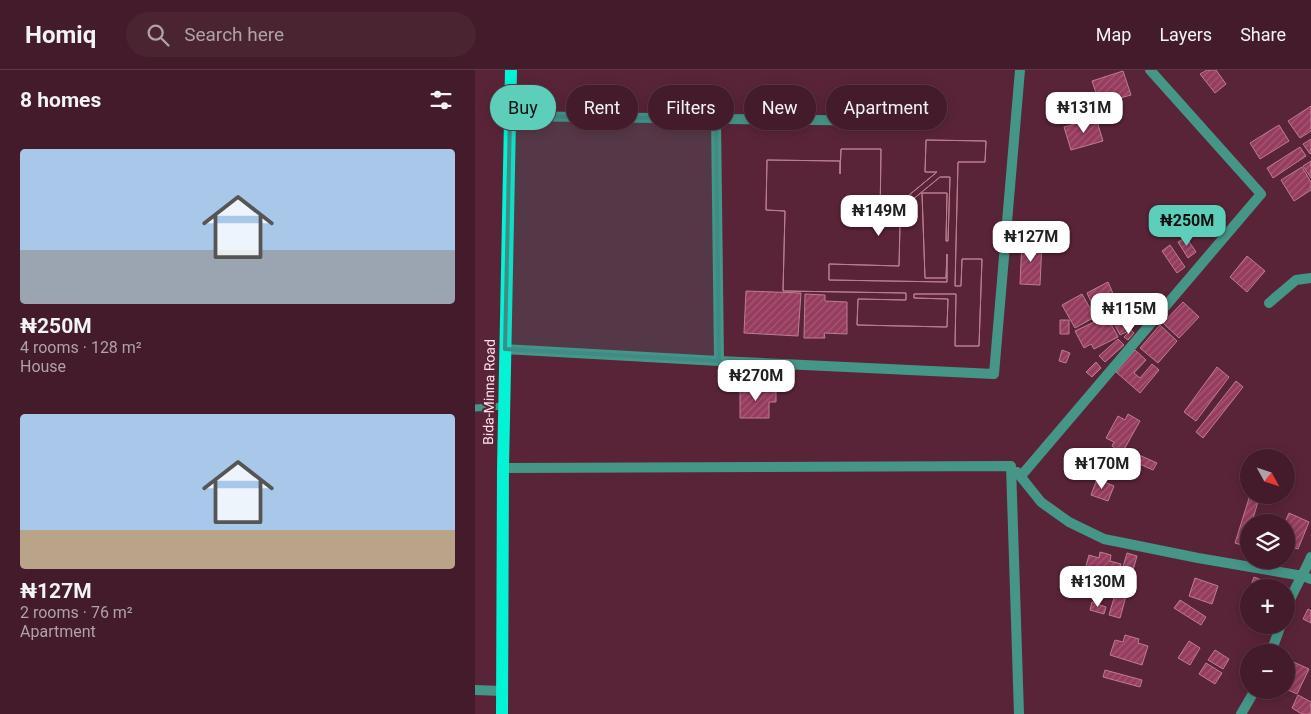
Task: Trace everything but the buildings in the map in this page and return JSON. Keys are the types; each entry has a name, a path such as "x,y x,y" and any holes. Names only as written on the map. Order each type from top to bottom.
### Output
{"main road":[{"name":"Bida-Minna Road","path":"511,70 511,85"},
{"name":"Bida-Minna Road","path":"502,714 503,468 510,130"}],"street":[{"path":"505,349 994,374 1020,70"},
{"path":"1021,476 1261,194 1150,70"},
{"path":"556,117 648,118"},
{"path":"734,119 826,120"},
{"path":"716,130 719,361"},
{"path":"1269,303 1296,280 1311,278"},
{"path":"1011,466 1019,714"},
{"path":"503,468 1011,466 1041,502 1069,522 1103,539 1307,577"},
{"path":"1295,590 1307,577 1311,557"},
{"path":"475,690 501,691"},
{"path":"1241,714 1250,699"}],"lane":[{"path":"475,408 504,406"}],"highlighted area":[{"path":"510,116 716,119 719,361 505,349"}]}
